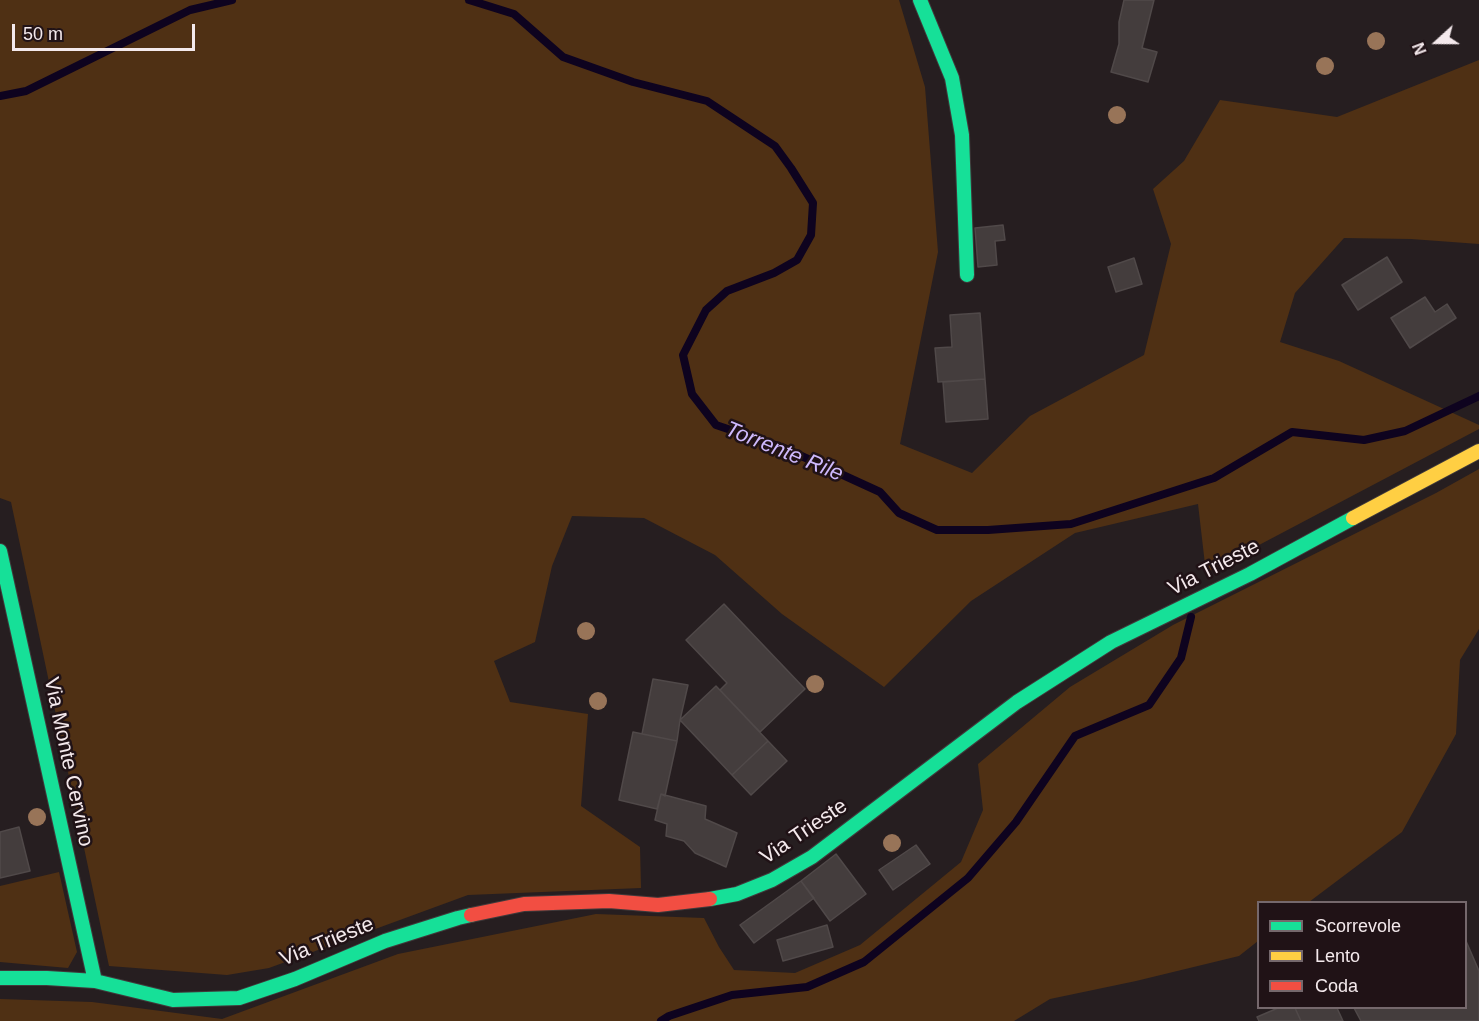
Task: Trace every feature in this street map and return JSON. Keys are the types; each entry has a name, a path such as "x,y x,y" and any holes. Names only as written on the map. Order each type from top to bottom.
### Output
{"street":[{"path":"920,0 952,78 962,135 967,274"},
{"name":"Via Trieste","path":"0,978 95,981 173,1000 239,998 295,979 385,941 458,918 524,904 609,902 657,905 737,894 772,880 812,857 1017,702 1111,642 1250,574 1479,451"},
{"name":"Via Monte Cervino","path":"0,551 95,981"}],"shaded area":[{"path":"0,0 899,0 925,87 938,252 900,444 972,473 1030,416 1144,355 1171,244 1153,189 1184,161 1220,100 1337,117 1479,60 1479,244 1411,239 1344,238 1295,293 1280,342 1339,361 1479,425 1479,429 1206,573 1198,504 1075,533 971,601 884,687 782,614 715,555 644,518 572,516 552,566 535,642 494,661 510,702 588,714 581,806 640,847 641,888 468,895 269,968 227,975 109,966 11,502 0,498"},
{"path":"1479,469 1479,629 1460,660 1456,734 1402,832 1310,901 1257,901 1257,942 1239,956 1050,999 1014,1021 0,1021 0,999 92,1002 222,1019 398,954 596,914 704,918 734,970 795,973 860,945 961,862 983,810 978,764 1070,687 1173,625 1436,493"},
{"path":"59,872 77,952 68,968 0,962 0,886"}],"building":[{"path":"1124,0 1154,0 1142,48 1157,52 1148,82 1111,72 1119,44 1119,22"},
{"path":"1003,225 1005,240 995,241 997,265 978,267 975,228"},
{"path":"1387,257 1402,282 1358,310 1342,285"},
{"path":"1134,258 1142,284 1116,292 1108,267"},
{"path":"1425,297 1435,312 1447,304 1456,318 1410,348 1391,318"},
{"path":"980,313 985,379 938,382 935,348 952,347 950,315"},
{"path":"985,379 988,419 946,422 943,382"},
{"path":"724,604 805,689 760,732 720,690 727,683 686,640"},
{"path":"653,679 688,685 677,741 642,734"},
{"path":"716,686 768,741 732,775 680,720"},
{"path":"633,732 677,741 665,796 661,794 657,809 619,800"},
{"path":"768,741 787,761 751,795 732,775"},
{"path":"661,794 706,806 705,819 737,833 726,867 695,853 684,841 666,836 667,824 655,820"},
{"path":"19,827 30,871 0,878 0,832"},
{"path":"916,845 930,864 893,890 879,870"},
{"path":"836,854 866,894 830,921 801,881"},
{"path":"801,881 814,898 754,943 740,925"},
{"path":"827,925 833,947 783,961 777,940"},
{"path":"1467,943 1479,971 1479,1021 1361,1021 1355,1009 1467,1009"},
{"path":"1276,1009 1295,1009 1301,1021 1259,1021 1257,1017"},
{"path":"1295,1009 1337,1009 1343,1021 1301,1021"}],"waterway":[{"name":"Torrente Rile","path":"0,96 26,91 190,10 232,0"},
{"name":"Torrente Rile","path":"469,0 514,14 563,57 633,82 707,101 775,146 813,203 811,235 797,260 774,273 727,291 706,310 683,355 692,394 716,425 784,448 880,492 899,513 937,530 988,530 1071,524 1214,478 1292,432 1364,440 1405,431 1479,396"},
{"path":"661,1021 669,1016 732,995 807,987 864,962 968,878 1016,822 1075,736 1149,705 1181,658 1191,617"}],"traffic: fast":[{"path":"920,0 952,78 962,135 967,275"},
{"path":"710,899 737,894 772,880 812,857 1017,702 1111,642 1250,574 1353,518"},
{"path":"0,551 95,981"},
{"path":"0,978 95,981 173,1000 239,998 295,979 385,941 471,915"}],"traffic: slow":[{"path":"1353,518 1479,451"}],"traffic: jam":[{"path":"471,915 524,904 609,901 658,905 710,899"}]}
